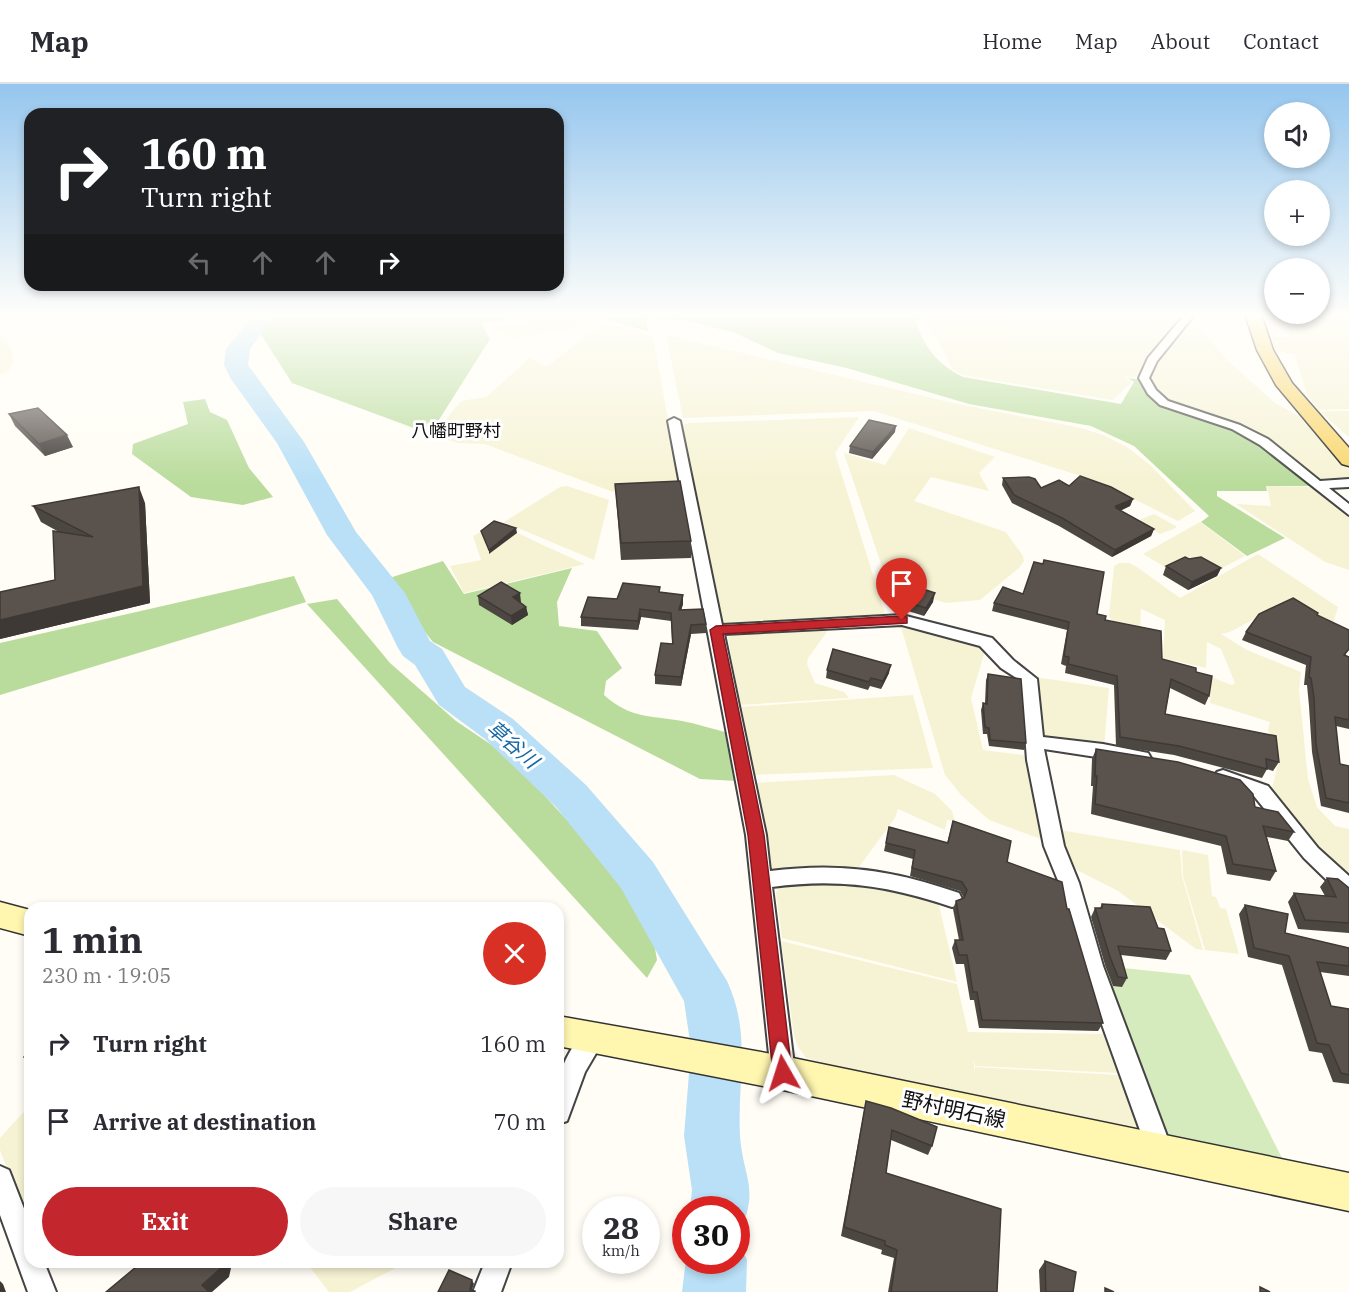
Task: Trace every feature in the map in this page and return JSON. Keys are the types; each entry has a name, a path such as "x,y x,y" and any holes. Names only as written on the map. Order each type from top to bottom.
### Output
{"main road":[{"path":"1277,370 1285,385 1349,460"},
{"path":"0,915 24,921"},
{"name":"野村明石線","path":"564,1032 775,1072 1349,1192"}],"street":[{"path":"1147,370 1144,378 1152,392 1164,403 1236,427 1264,442 1349,511"},
{"path":"674,421 756,835 775,1072"},
{"path":"1318,485 1349,483"},
{"path":"716,630 902,620 986,642 1007,664 1029,679 1036,760 1054,846 1069,883 1092,966 1161,1153"},
{"path":"1035,742 1103,750 1161,762"},
{"path":"1206,772 1261,790 1311,853 1349,889"},
{"path":"761,880 798,875 855,873 878,876 952,899"},
{"path":"564,1097 576,1066 593,1038"},
{"path":"0,1179 24,1245"},
{"path":"33,1268 42,1292"},
{"path":"487,1292 497,1268"}],"shaded area":[{"path":"516,370 659,370 680,486 613,492 485,444 458,443 433,435 461,401 486,397"},
{"path":"673,370 815,370 953,403 1081,428 1103,435 1127,447 1149,464 1195,511 1178,521 1100,482 874,411 683,418"},
{"path":"955,370 1145,370 1141,376 1126,377 1131,383 1113,400 963,375"},
{"path":"1150,370 1239,370 1275,403 1299,416 1349,470 1349,481 1322,481 1278,450 1162,399 1149,380"},
{"path":"1300,370 1349,370 1349,409 1319,410 1307,395"},
{"path":"1333,411 1349,411 1349,437 1320,412"},
{"path":"859,417 835,453 886,617 724,626 720,623 681,426 688,423"},
{"path":"909,428 995,457 979,473 989,491 931,477 914,501 1006,532 1023,556 1024,561 1019,568 980,600 946,603 906,591 896,609 844,453 885,465"},
{"path":"567,486 609,500 594,560 504,522 560,487"},
{"path":"1267,486 1316,487 1349,516 1349,570 1325,562 1236,504 1271,506"},
{"path":"1154,514 1176,528 1160,534 1136,521"},
{"path":"1200,522 1245,556 1216,571 1187,557 1165,567 1143,554"},
{"path":"497,523 585,564 464,593 450,566 481,560 473,536"},
{"path":"1258,554 1338,607 1333,623 1286,602 1230,632 1221,634 1247,650 1301,672 1299,690 1308,779 1317,807 1335,826 1349,829 1349,883 1271,792 1278,765 1268,729 1270,722 1210,703 1211,677 1232,685 1235,683 1221,649 1207,642 1206,668 1163,658 1165,620 1141,609 1140,630 1115,625 1109,616 1114,566 1119,563 1129,563 1137,567 1180,598"},
{"path":"900,624 983,647 985,651 971,698 983,750 1030,756 1049,842 989,820 962,796 945,775"},
{"path":"826,629 827,632 808,658 807,664 815,683 844,692 849,698 739,705 728,637 734,634"},
{"path":"1035,677 1109,688 1104,748 1042,736 1038,685"},
{"path":"913,695 933,768 751,775 739,707"},
{"path":"894,775 935,794 952,811 955,821 947,820 945,830 898,809 895,818 859,867 777,872 768,868 754,783"},
{"path":"1060,830 1180,850 1182,876 1203,950 1196,949 1118,891 1073,868"},
{"path":"1182,850 1208,855 1212,896 1216,897 1220,908 1226,909 1239,954 1205,950 1183,876"},
{"path":"849,877 938,901 957,982 782,938 776,893 781,883"},
{"path":"781,941 957,984 968,1032 1103,1034 1118,1073 975,1066 973,1058 975,1073 975,1067 1119,1075 1140,1129 877,1077 806,1058 798,1047 794,1035"},
{"path":"24,1112 24,1212 0,1150 0,1138"},
{"path":"311,1268 396,1268 350,1292 329,1292"}],"green space":[{"path":"284,370 470,370 430,434 292,383"},
{"path":"855,370 951,370 963,377 1121,404 1134,382 1128,378 1142,380 1159,403 1257,440 1316,486 1266,486 1267,491 1217,491 1217,496 1285,538 1247,556 1201,522 1209,516 1134,446 1091,426 969,404"},
{"path":"205,399 210,412 227,420 249,468 273,497 243,505 191,497 132,454 133,444 188,424 183,402"},
{"path":"443,561 464,594 572,568 557,602 559,626 597,631 622,668 606,681 604,695 632,712 688,722 728,733 737,781 700,779 433,642 383,580"},
{"path":"294,576 306,602 0,695 0,643"},
{"path":"337,599 390,663 456,721 508,756 648,908 657,960 647,978 307,604"},
{"path":"1104,966 1190,975 1283,1160 1161,1135 1099,970"}],"building":[{"path":"38,408 67,435 39,444 9,414"},
{"path":"869,420 896,426 873,452 850,446"},
{"path":"1080,476 1111,487 1133,499 1116,508 1154,529 1115,550 1062,518 1014,495 1003,478 1029,477 1035,479 1041,488 1059,480 1069,486"},
{"path":"680,481 691,541 621,543 615,484"},
{"path":"139,487 143,586 0,620 0,592 55,580 53,531 93,537 33,506"},
{"path":"494,521 516,528 489,550 481,531"},
{"path":"1185,557 1189,559 1201,557 1221,568 1192,582 1166,566"},
{"path":"1044,560 1104,572 1097,614 1106,616 1105,620 1161,631 1162,659 1196,668 1196,672 1212,676 1209,696 1171,679 1165,714 1276,736 1279,762 1266,759 1267,769 1179,746 1120,737 1117,676 1068,664 1069,657 1064,656 1069,622 994,603 1003,587 1023,594 1034,562 1043,564"},
{"path":"501,582 520,593 513,597 526,607 511,616 478,596"},
{"path":"623,583 660,587 659,592 683,595 679,610 703,609 706,624 691,625 681,677 655,675 661,643 673,644 671,613 640,609 638,621 581,617 588,597 617,599"},
{"path":"920,588 935,593 926,608 910,603"},
{"path":"1293,598 1318,613 1317,615 1349,630 1349,649 1344,655 1349,657 1349,720 1335,717 1340,764 1349,766 1349,803 1326,798 1316,744 1314,698 1309,677 1311,657 1246,632 1259,614"},
{"path":"833,649 891,665 883,681 871,678 869,682 827,670"},
{"path":"988,674 1021,679 1026,743 990,740 989,728 985,727 983,703 987,704"},
{"path":"1096,749 1178,762 1240,780 1253,794 1255,807 1278,812 1294,832 1263,826 1276,871 1233,864 1226,836 1095,804"},
{"path":"953,821 1011,841 1007,862 1062,882 1067,909 1069,909 1103,1023 982,1020 977,992 973,992 967,955 959,955 955,940 963,940 956,901 964,898 967,890 962,882 912,868 915,850 886,843 889,827 948,843"},
{"path":"1327,878 1338,879 1349,888 1349,923 1305,920 1294,893 1336,897"},
{"path":"1102,904 1150,907 1158,928 1164,929 1171,951 1118,946 1127,978 1118,977 1095,908 1102,908"},
{"path":"1245,905 1288,914 1285,933 1349,948 1349,966 1317,962 1331,1006 1349,1009 1349,1075 1341,1073 1329,1045 1317,1043 1289,956 1254,948"},
{"path":"866,1101 891,1108 937,1127 932,1146 892,1130 886,1173 1001,1209 997,1292 891,1292 897,1250 885,1245 885,1241 844,1227"},
{"path":"1045,1261 1076,1272 1073,1292 1046,1292"},
{"path":"135,1268 221,1268 202,1285 209,1292 106,1292"},
{"path":"449,1270 472,1280 470,1290 475,1292 438,1292"},
{"path":"1260,1287 1270,1292 1260,1292"}],"waterway":[{"name":"草谷川","path":"239,370 290,442 343,535 388,593 416,648 429,657 452,696 499,729 571,796 637,875 709,997 717,1048 712,1136 721,1196"},
{"name":"草谷川","path":"714,1292 715,1274"}],"district":[{"name":"八幡町野村","path":"456,430"}],"route":[{"path":"783,1073 756,835 716,630 902,620"}]}
